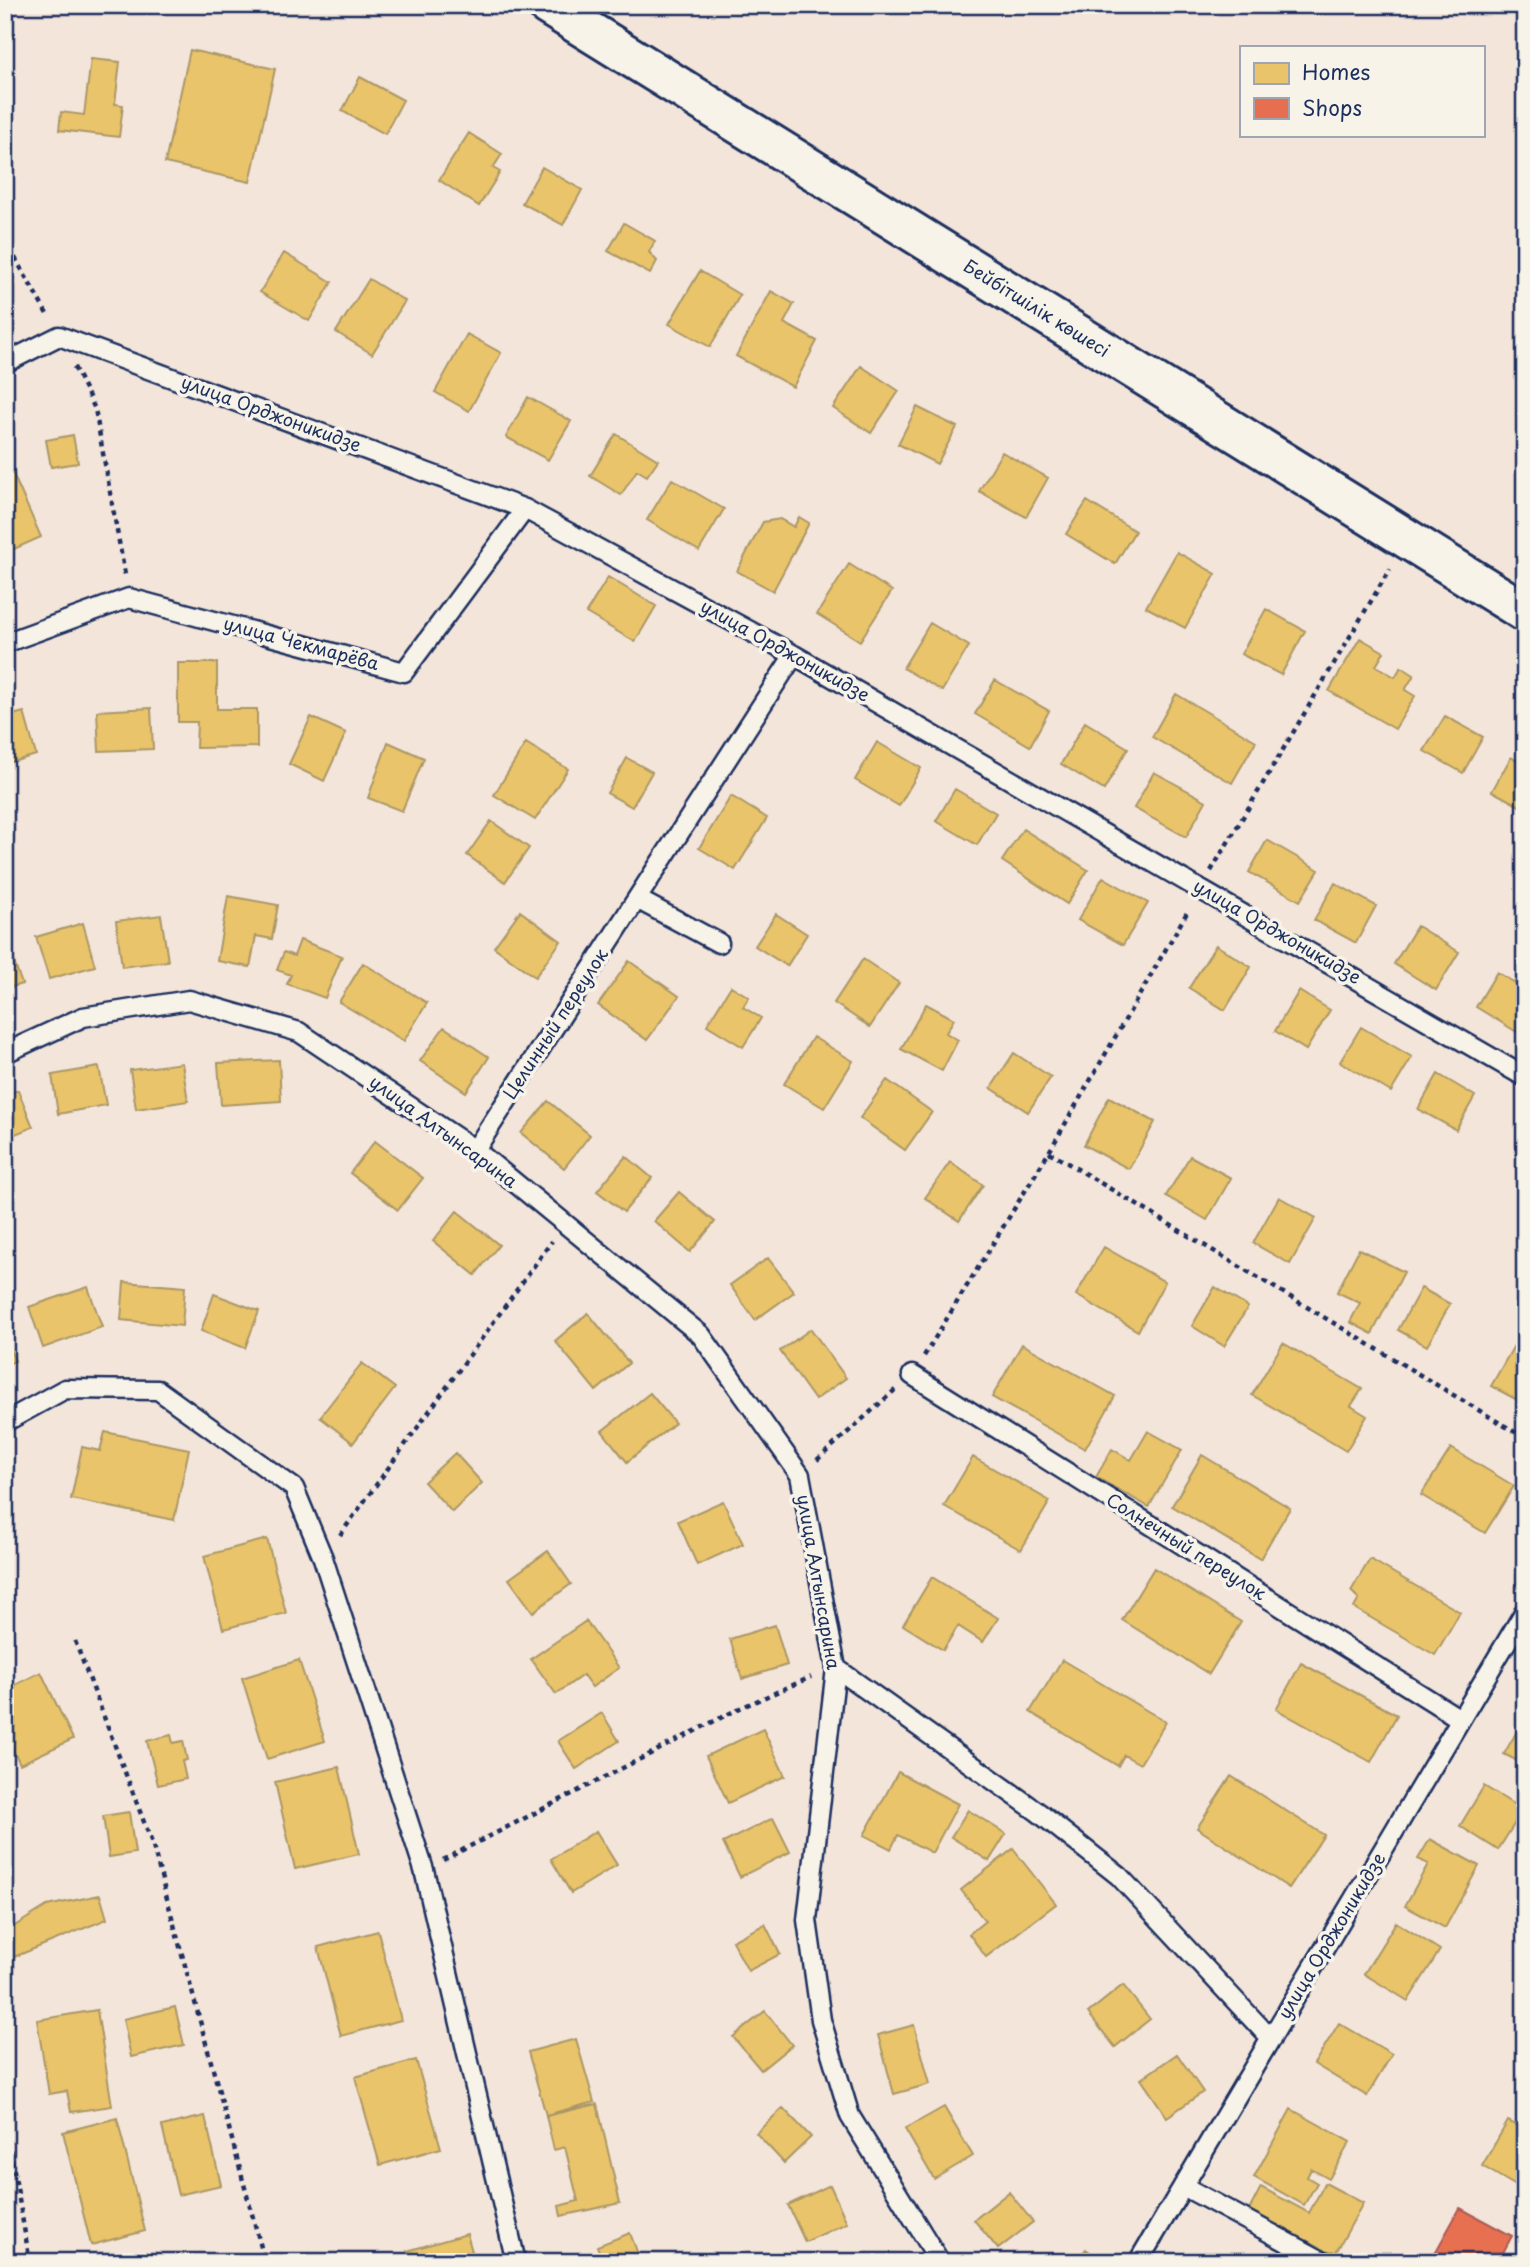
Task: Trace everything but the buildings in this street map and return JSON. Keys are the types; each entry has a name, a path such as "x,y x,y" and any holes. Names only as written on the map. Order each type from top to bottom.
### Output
{"street":[{"name":"Бейбітшілік көшесі","path":"547,5 1525,612"}],"lane":[{"path":"5,363 59,336"},
{"name":"улица Орджоникидзе","path":"59,336 525,509 794,655 1525,1077"},
{"name":"улица Чекмарёва","path":"129,598 404,672 525,509"},
{"path":"5,643 129,598"},
{"name":"Целинный переулок","path":"475,1150 794,655"},
{"path":"637,899 719,943"},
{"name":"улица Алтынсарина","path":"5,1054 83,1017 189,1000 299,1032 475,1150 701,1335 800,1475 836,1668 807,1920 821,2020 850,2116 940,2262"},
{"name":"Солнечный переулок","path":"912,1375 1460,1720"},
{"path":"5,1422 65,1389 158,1390 294,1488 323,1558 424,1870 516,2262"},
{"name":"улица Орджоникидзе","path":"1138,2262 1525,1611"},
{"path":"836,1668 1038,1812 1119,1876 1271,2039"},
{"path":"1183,2186 1324,2262"}],"path":[{"path":"5,240 59,336 95,409 129,598"},
{"path":"800,1475 912,1375 1049,1152 1407,540"},
{"path":"1049,1152 1525,1438"},
{"path":"323,1558 444,1395 565,1223"},
{"path":"75,1641 152,1843 265,2262"},
{"path":"424,1870 738,1709 836,1668"},
{"path":"5,2120 30,2262"}]}
